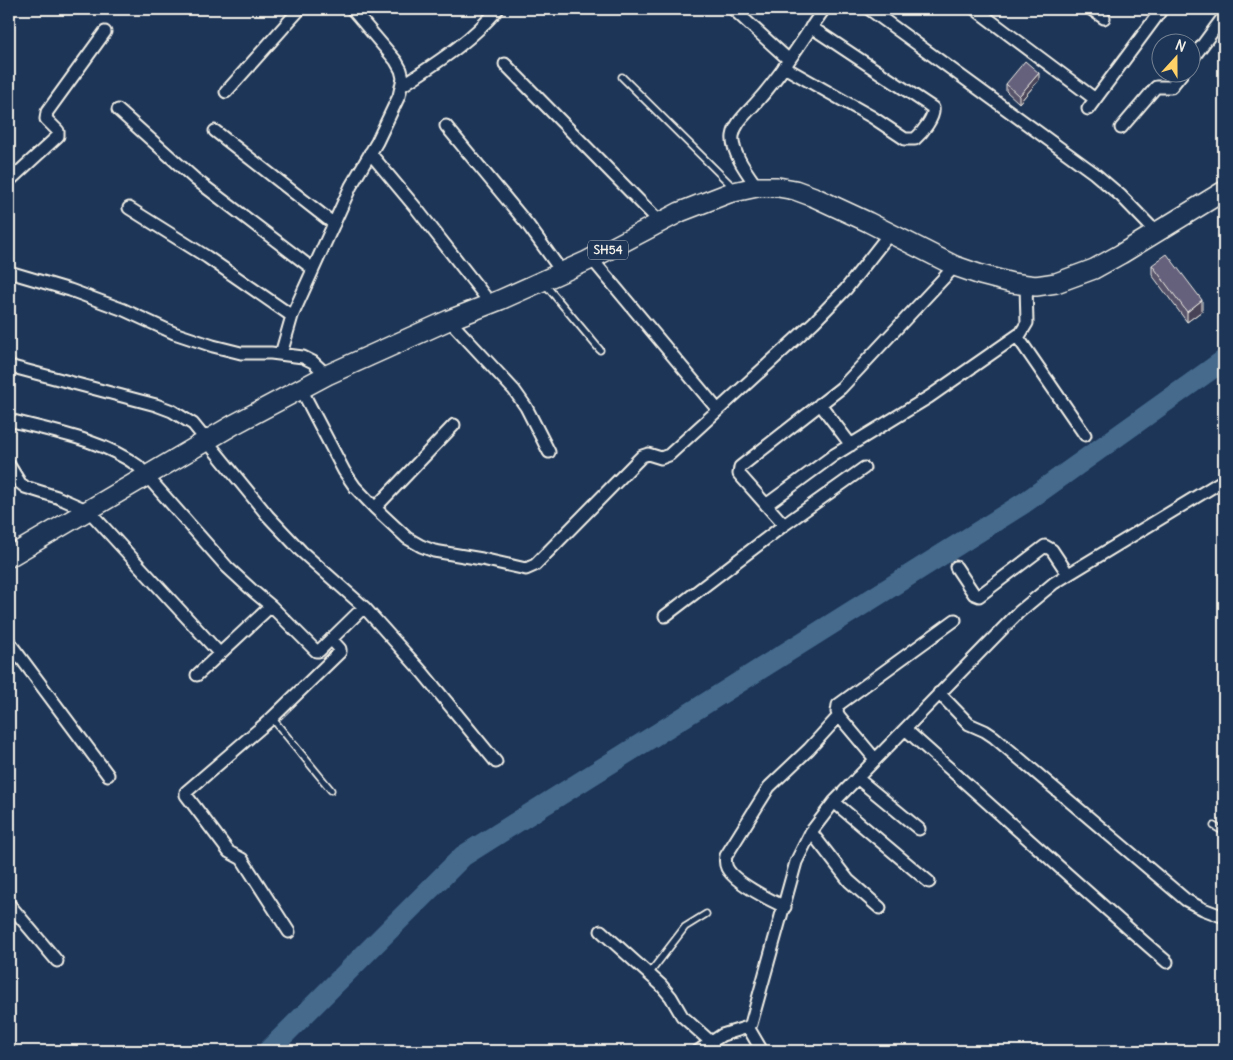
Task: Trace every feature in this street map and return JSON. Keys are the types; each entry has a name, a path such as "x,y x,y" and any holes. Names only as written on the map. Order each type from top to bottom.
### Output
{"main road":[{"name":"SH54","path":"9,557 206,441 327,375 562,272 660,222 707,201 757,187 778,187 795,190 890,233 955,266 1012,283 1036,286 1056,283 1074,277 1114,258 1224,191"}],"street":[{"path":"226,92 300,9"},
{"path":"280,354 292,316 351,186 370,153 403,86 402,70 396,60 352,9"},
{"path":"403,86 463,45 475,35 498,9"},
{"path":"733,9 787,64 905,139 915,139 933,114 933,108 811,27"},
{"path":"757,187 741,164 733,142 733,136 740,120 767,91 824,9"},
{"path":"869,9 1094,173 1121,196 1156,232"},
{"path":"975,9 1095,99"},
{"path":"1091,9 1104,18"},
{"path":"1088,109 1162,9"},
{"path":"1200,48 1224,16"},
{"path":"9,181 58,136 58,131 46,119 47,112 105,32"},
{"path":"505,64 660,222"},
{"path":"1122,128 1156,87 1171,87 1175,82"},
{"path":"118,110 195,178 313,269"},
{"path":"446,126 528,225 562,272"},
{"path":"215,131 334,224"},
{"path":"370,153 434,230 491,304"},
{"path":"129,208 292,316"},
{"path":"301,389 344,471 355,487 392,526 407,538 434,551 482,559 526,570 535,565 642,456 648,454 663,458 669,455 814,322 846,290 890,233"},
{"path":"591,258 718,410"},
{"path":"784,526 739,474 739,469 841,388 955,266"},
{"path":"9,272 70,290 124,310 174,333 213,346 241,353 280,354 303,357 313,362 327,375"},
{"path":"766,505 813,470 929,397 1017,336 1024,330 1027,322 1026,285"},
{"path":"449,320 514,390 526,407 549,452"},
{"path":"1017,336 1085,435"},
{"path":"9,366 137,399 172,411 193,424 268,516 364,608 423,673 496,762"},
{"path":"820,404 851,445"},
{"path":"9,420 71,436 108,450 130,460 138,466 227,566 316,651 319,651 364,608"},
{"path":"375,508 454,425"},
{"path":"9,465 20,483 25,487 57,497 88,511 220,654"},
{"path":"665,616 864,468"},
{"path":"698,1051 722,1035 748,1026 754,1019 796,862 811,832 834,802 1018,612 1068,574 1224,480"},
{"path":"956,567 974,594 979,596 1045,546 1052,550 1068,574"},
{"path":"198,675 271,606"},
{"path":"875,759 839,716 836,709 840,702 955,620"},
{"path":"289,932 242,859 229,852 186,795 186,792 272,718 340,652 340,649 331,639"},
{"path":"9,642 108,775"},
{"path":"939,693 969,724 994,737 1186,900 1224,917"},
{"path":"784,906 763,897 730,873 726,867 726,856 769,787 809,749 839,716"},
{"path":"905,729 1167,962"},
{"path":"858,778 919,829"},
{"path":"834,802 929,882"},
{"path":"811,832 849,881 880,908"},
{"path":"9,904 57,961"},
{"path":"601,931 666,990 682,1016 711,1042"},
{"path":"748,1026 762,1051"}],"lane":[{"path":"622,77 737,192"},
{"path":"542,281 600,350"},
{"path":"272,718 331,790"},
{"path":"1214,826 1224,832"},
{"path":"649,974 685,927 706,914"}],"building":[{"path":"1025,61 1039,73 1019,96 1006,84"},
{"path":"1167,254 1202,300 1187,312 1152,265"}],"waterway":[{"path":"268,1051 463,856 1024,503 1224,360"}]}
